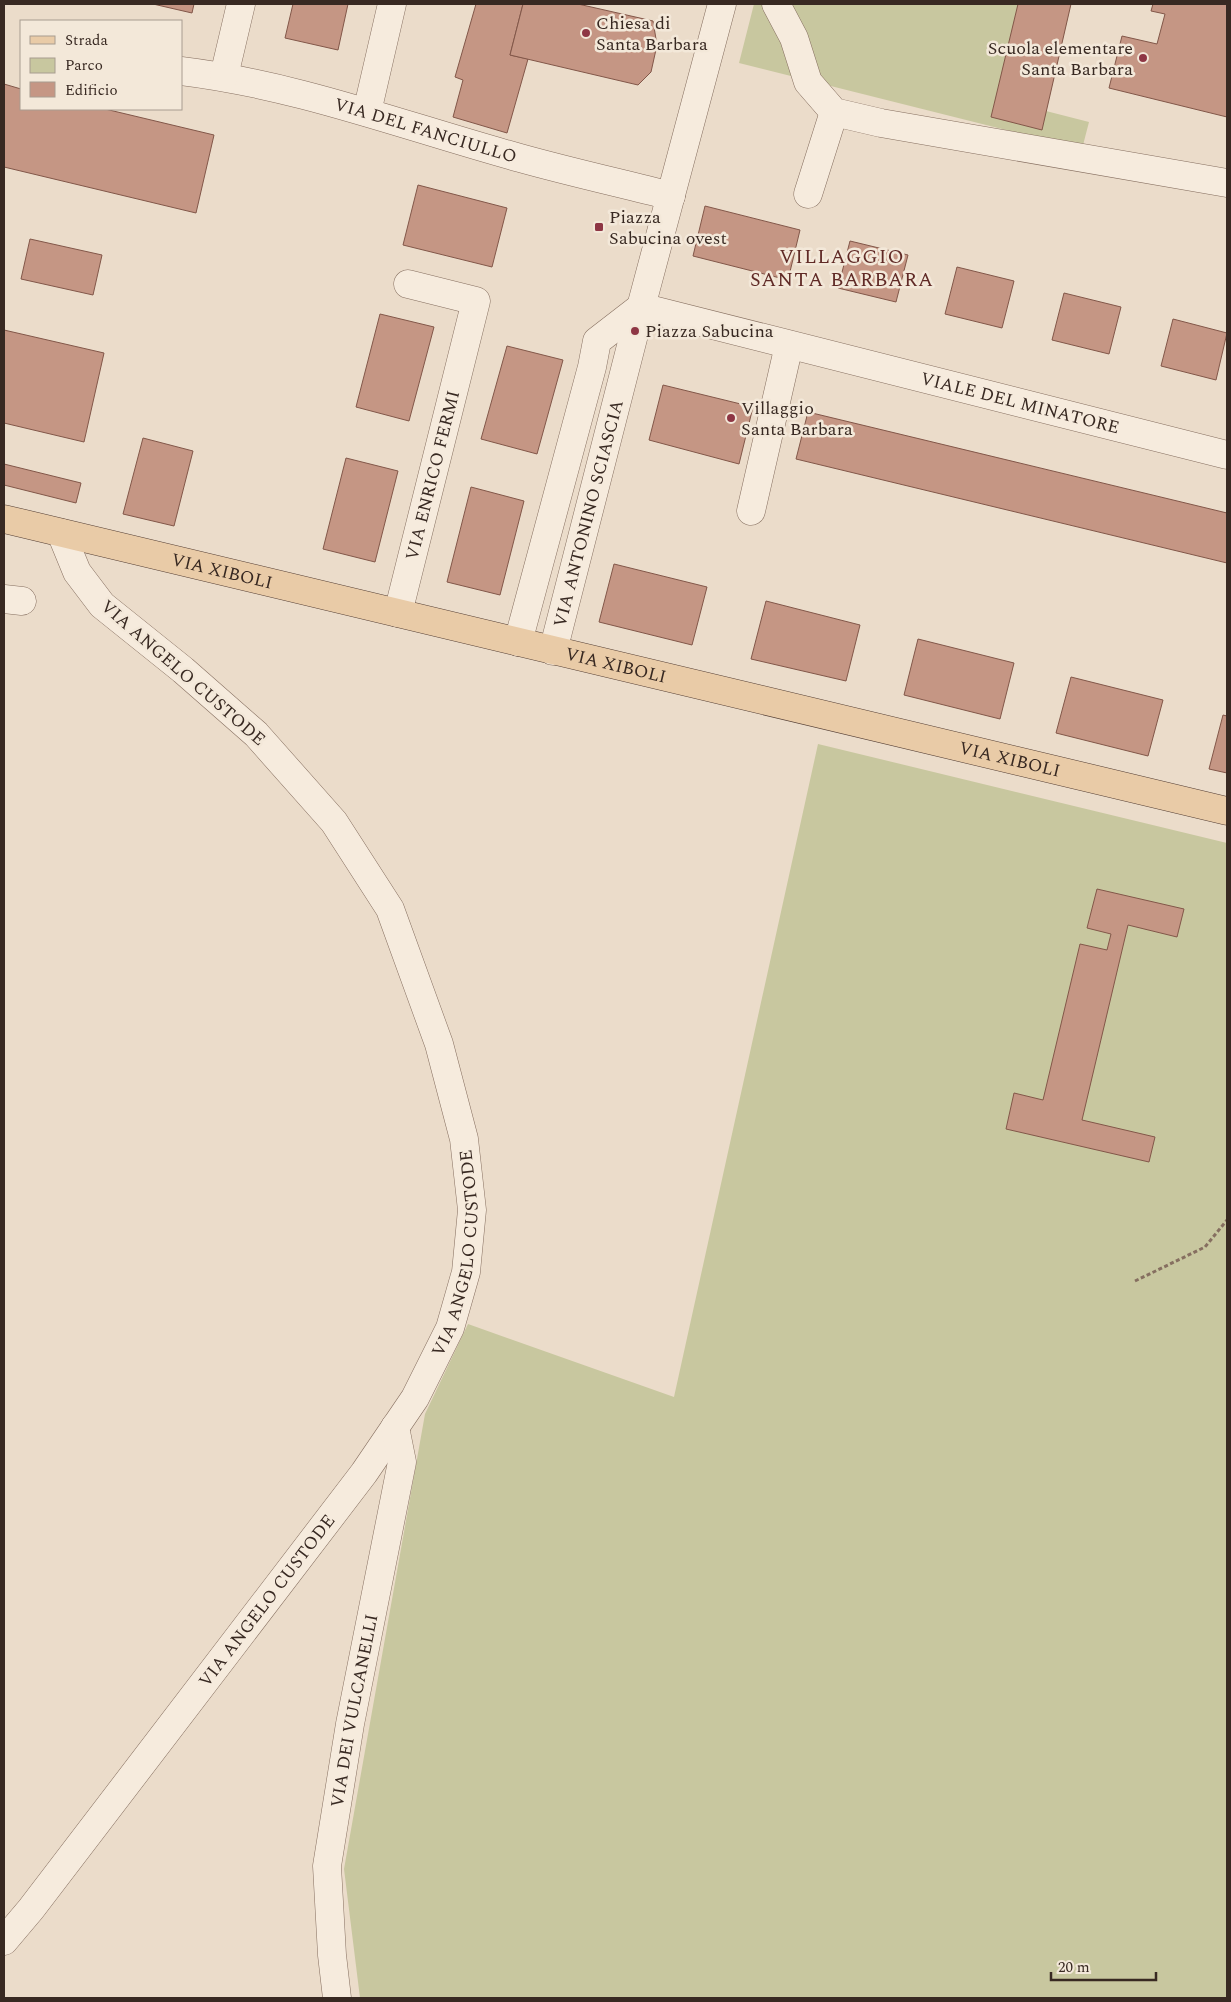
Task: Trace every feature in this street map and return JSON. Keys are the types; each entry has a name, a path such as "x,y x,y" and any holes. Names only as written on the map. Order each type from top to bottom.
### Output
{"main road":[{"name":"VIA XIBOLI","path":"4,519 1227,811"}],"street":[{"path":"224,76 242,4"},
{"path":"367,112 392,4"},
{"name":"VIA ANTONINO SCIASCIA","path":"553,651 641,307 722,4"},
{"path":"776,4 794,38 808,82 834,112 881,123 1227,183"},
{"name":"VIA DEL FANCIULLO","path":"182,71 224,76 367,112 520,158 671,196"},
{"path":"808,194 834,112"},
{"name":"VIA ENRICO FERMI","path":"398,613 476,301 408,284"},
{"path":"641,307 802,348 751,511"},
{"name":"VIA ANTONINO SCIASCIA","path":"518,642 592,367 597,341 641,307"},
{"name":"VIALE DEL MINATORE","path":"802,348 1227,455"},
{"name":"VIA ANGELO CUSTODE","path":"4,1941 31,1909 364,1473 415,1398 450,1328 466,1272 472,1210 464,1138 439,1044 390,908 334,822 256,734 182,670 102,605 77,572 61,533"},
{"name":"VIA DEI VULCANELLI","path":"337,1998 332,1955 327,1866 350,1724 402,1462 395,1427"}],"path":[{"path":"1135,1281 1205,1247 1227,1220"}],"green space":[{"path":"754,4 1071,4 1046,111 1089,122 1082,149 739,63"},
{"path":"818,744 1227,843 1227,1998 360,1998 344,1869 425,1414 468,1324 674,1397"}],"building":[{"path":"153,4 194,4 192,13"},
{"path":"293,4 348,4 338,50 285,38"},
{"path":"476,4 523,4 510,55 528,59 507,133 453,117 463,80 455,77"},
{"name":"Chiesa di Santa Barbara","path":"523,4 578,4 653,21 657,45 651,72 638,85 510,55"},
{"path":"1018,4 1071,4 1042,130 991,117"},
{"path":"1153,4 1227,4 1227,117 1109,88 1122,36 1157,44 1165,14 1151,11"},
{"path":"4,84 20,89 20,110 109,110 214,135 196,213 4,167"},
{"path":"418,185 507,208 492,267 403,245"},
{"path":"705,206 800,230 788,280 693,256"},
{"path":"30,239 102,255 93,295 21,279"},
{"path":"850,241 908,255 896,302 838,288"},
{"path":"957,267 1014,281 1002,328 945,314"},
{"path":"1064,293 1121,307 1109,354 1052,340"},
{"path":"380,314 434,327 409,421 356,407"},
{"path":"1173,319 1227,333 1216,380 1161,366"},
{"path":"4,330 104,353 84,442 4,423"},
{"path":"507,346 563,360 537,454 481,439"},
{"path":"663,385 753,407 739,464 649,440"},
{"path":"808,412 1227,513 1227,563 796,459"},
{"path":"143,438 193,451 174,526 123,514"},
{"path":"346,458 398,471 375,562 323,549"},
{"path":"4,464 81,483 76,503 4,485"},
{"path":"471,487 524,501 500,595 447,582"},
{"path":"614,564 707,587 692,645 599,622"},
{"path":"766,601 860,625 846,681 751,659"},
{"path":"918,639 1014,663 1000,719 904,695"},
{"path":"1071,677 1163,700 1148,756 1056,733"},
{"path":"1223,715 1227,716 1227,773 1209,769"},
{"path":"1097,889 1184,909 1177,937 1128,925 1082,1120 1155,1137 1149,1162 1006,1129 1014,1093 1043,1100 1080,944 1107,950 1111,934 1087,928"}],"place":[{"name":"Chiesa di Santa Barbara","path":"586,33"},
{"name":"Scuola elementare Santa Barbara","path":"1143,58"},
{"name":"Piazza Sabucina ovest","path":"599,227"},
{"name":"Piazza Sabucina","path":"635,331"},
{"name":"Villaggio Santa Barbara","path":"731,418"}],"district":[{"name":"VILLAGGIO SANTA BARBARA","path":"842,268"}]}
